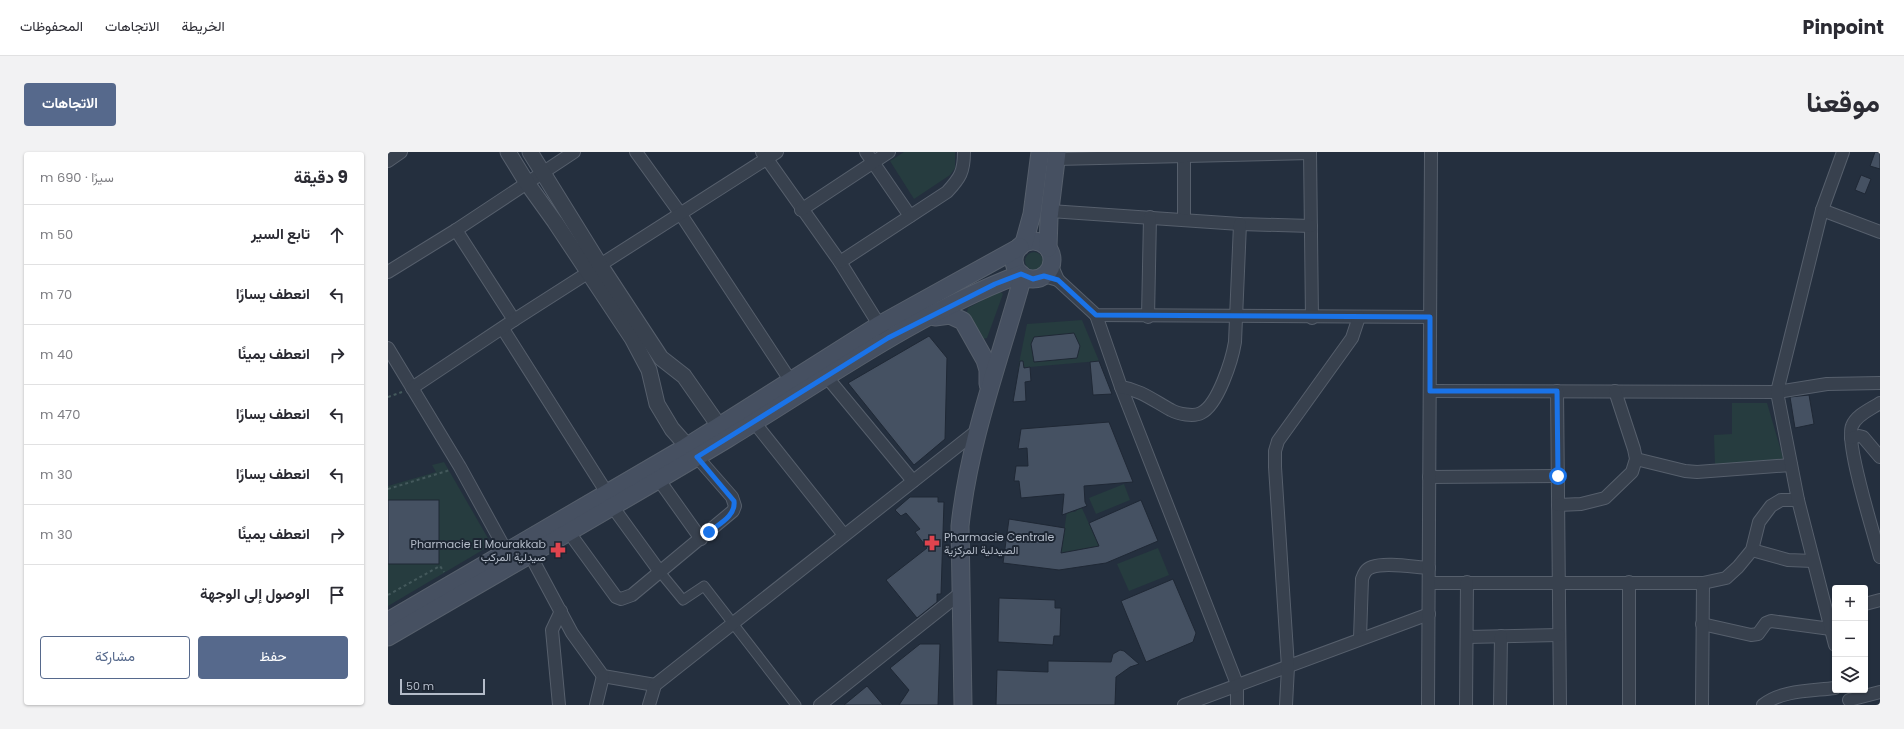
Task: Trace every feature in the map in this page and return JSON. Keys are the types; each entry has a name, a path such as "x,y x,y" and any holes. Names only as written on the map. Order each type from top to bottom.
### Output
{"main road":[{"path":"1039,275 1017,270 1014,258 1022,245 1032,214 1040,152"},
{"path":"1048,248 1050,211 1057,156"},
{"path":"388,636 526,548 724,432 790,380 878,324 1022,245 1029,242 1040,242 1048,248 1051,253 1010,321 978,430 962,511 960,526 963,705"},
{"path":"724,432 754,422 888,338 995,284 1039,275"},
{"path":"914,325 943,314 957,317 963,321 985,360 988,370 988,393"},
{"path":"526,548 568,531 610,500 658,480 691,452"},
{"path":"388,621 510,558"}],"street":[{"path":"388,161 401,152"},
{"path":"508,152 527,183 595,269 661,358 684,376 724,432"},
{"path":"530,152 543,172 645,361 651,377 657,404 672,429 732,497 735,506 730,515 632,595 621,598 616,596 608,588 568,531"},
{"path":"388,272 456,230 574,152"},
{"path":"636,152 680,213 790,380"},
{"path":"866,152 910,216"},
{"path":"801,210 888,152"},
{"path":"840,262 947,192 958,180 962,172 964,152"},
{"path":"1428,705 1431,152"},
{"path":"1832,633 1831,612 1813,561 1798,500 1777,392 1822,210 1843,152"},
{"path":"1057,156 1167,154 1184,156 1310,153 1312,318"},
{"path":"412,388 768,154 801,210 840,262 888,338"},
{"path":"1184,156 1184,220"},
{"path":"1822,210 1880,232"},
{"path":"1050,211 1240,224 1311,226"},
{"path":"1148,317 1150,217"},
{"path":"1121,387 1134,389 1173,411 1188,414 1200,414 1208,408 1216,397 1236,342 1240,224"},
{"path":"456,230 514,320"},
{"path":"1039,275 1096,315 1148,317 1312,318 1430,317"},
{"path":"1096,315 1121,387 1237,684 1237,705"},
{"path":"1286,705 1288,667 1274,467 1275,451 1284,432 1352,338 1359,318"},
{"path":"503,329 610,500 660,572 683,600 704,586 796,705"},
{"path":"388,348 460,467 510,558"},
{"path":"651,377 671,365"},
{"path":"826,376 913,481"},
{"path":"1430,391 1777,392 1827,384 1880,383"},
{"path":"1557,391 1560,705"},
{"path":"1558,505 1581,504 1605,498 1632,472 1636,459 1614,391"},
{"path":"1880,403 1856,419 1852,425 1851,438 1857,470 1880,557"},
{"path":"754,422 844,535"},
{"path":"649,705 655,685 978,430"},
{"path":"1851,438 1863,436 1880,457"},
{"path":"1636,459 1685,471 1697,472 1791,465"},
{"path":"1429,477 1558,476"},
{"path":"658,480 701,539"},
{"path":"1429,583 1703,583 1726,578 1738,568 1752,550 1759,522 1771,506 1781,500 1798,500"},
{"path":"526,548 572,633 603,676 655,685"},
{"path":"1752,550 1788,560 1813,561"},
{"path":"1360,638 1362,579 1365,572 1371,567 1381,566 1429,568"},
{"path":"1466,705 1467,582"},
{"path":"1629,582 1629,705"},
{"path":"1702,705 1703,583"},
{"path":"820,705 962,592"},
{"path":"1868,603 1880,600"},
{"path":"559,705 552,630 561,611"},
{"path":"1184,705 1237,684 1288,667 1360,638 1428,614"},
{"path":"1702,624 1751,635 1758,634 1766,623 1770,621 1831,629"},
{"path":"1467,637 1559,635"},
{"path":"1500,705 1501,636"},
{"path":"596,705 603,676"},
{"path":"1763,705 1786,694 1832,688"},
{"path":"1848,698 1880,692"}],"path":[{"path":"388,489 460,467"},
{"path":"388,595 440,566 444,573"}],"green space":[{"path":"904,152 955,152 955,168 950,175 914,199 890,161"},
{"path":"1030,252 1038,252 1043,257 1041,268 1038,270 1030,270 1025,265 1025,257"},
{"path":"1000,291 1003,294 987,338 983,339 967,312 968,308"},
{"path":"1082,320 1099,361 1018,368 1027,324"},
{"path":"1732,403 1767,403 1784,461 1715,465 1714,435 1732,434"},
{"path":"444,462 489,540 486,548 388,606 388,486 436,472 432,465"},
{"path":"1124,484 1130,500 1096,514 1089,498"},
{"path":"1081,506 1099,546 1061,553 1067,511 1075,512"},
{"path":"1158,548 1169,575 1129,591 1117,564"}],"building":[{"path":"1875,152 1880,152 1880,169 1870,166"},
{"path":"1861,175 1871,179 1865,194 1855,190"},
{"path":"1074,333 1080,346 1077,358 1034,362 1031,344 1034,337"},
{"path":"929,336 947,358 945,439 914,465 848,383"},
{"path":"1020,361 1023,361 1024,368 1030,367 1031,381 1025,382 1026,401 1013,402"},
{"path":"1099,361 1112,394 1093,395 1090,362"},
{"path":"1809,395 1814,424 1795,428 1790,397"},
{"path":"1109,422 1133,482 1084,486 1085,502 1087,506 1062,515 1064,494 1021,498 1019,481 1014,481 1016,466 1028,466 1027,448 1018,449 1021,429"},
{"path":"910,497 938,497 938,502 944,502 941,594 937,594 937,602 917,618 886,580 927,548 915,532 920,529 906,513 901,516 895,510"},
{"path":"388,500 439,500 439,564 388,564"},
{"path":"1141,500 1158,541 1106,563 1059,570 1003,563 1009,519 1065,528 1061,553 1099,546 1089,523"},
{"path":"1173,579 1196,633 1193,642 1146,662 1121,601"},
{"path":"999,598 1055,600 1055,608 1061,608 1060,636 1054,636 1053,645 998,642"},
{"path":"920,644 940,644 938,705 899,705 909,690 890,668"},
{"path":"1120,650 1124,651 1139,664 1130,667 1116,677 1115,705 996,705 997,670 1048,672 1048,661 1111,662 1113,654"},
{"path":"867,686 883,705 844,705"}],"place":[{"name":"Pharmacie Centrale الصيدلية المركزية","path":"932,543"},
{"name":"Pharmacie El Mourakkab صيدلية المركب","path":"558,550"}],"route":[{"path":"709,532 730,515 735,506 732,497 697,457 888,338 995,284 1021,274 1022,276 1033,279 1044,276 1058,280 1096,315 1148,317 1312,318 1430,317 1430,391 1557,391 1558,476"}]}
